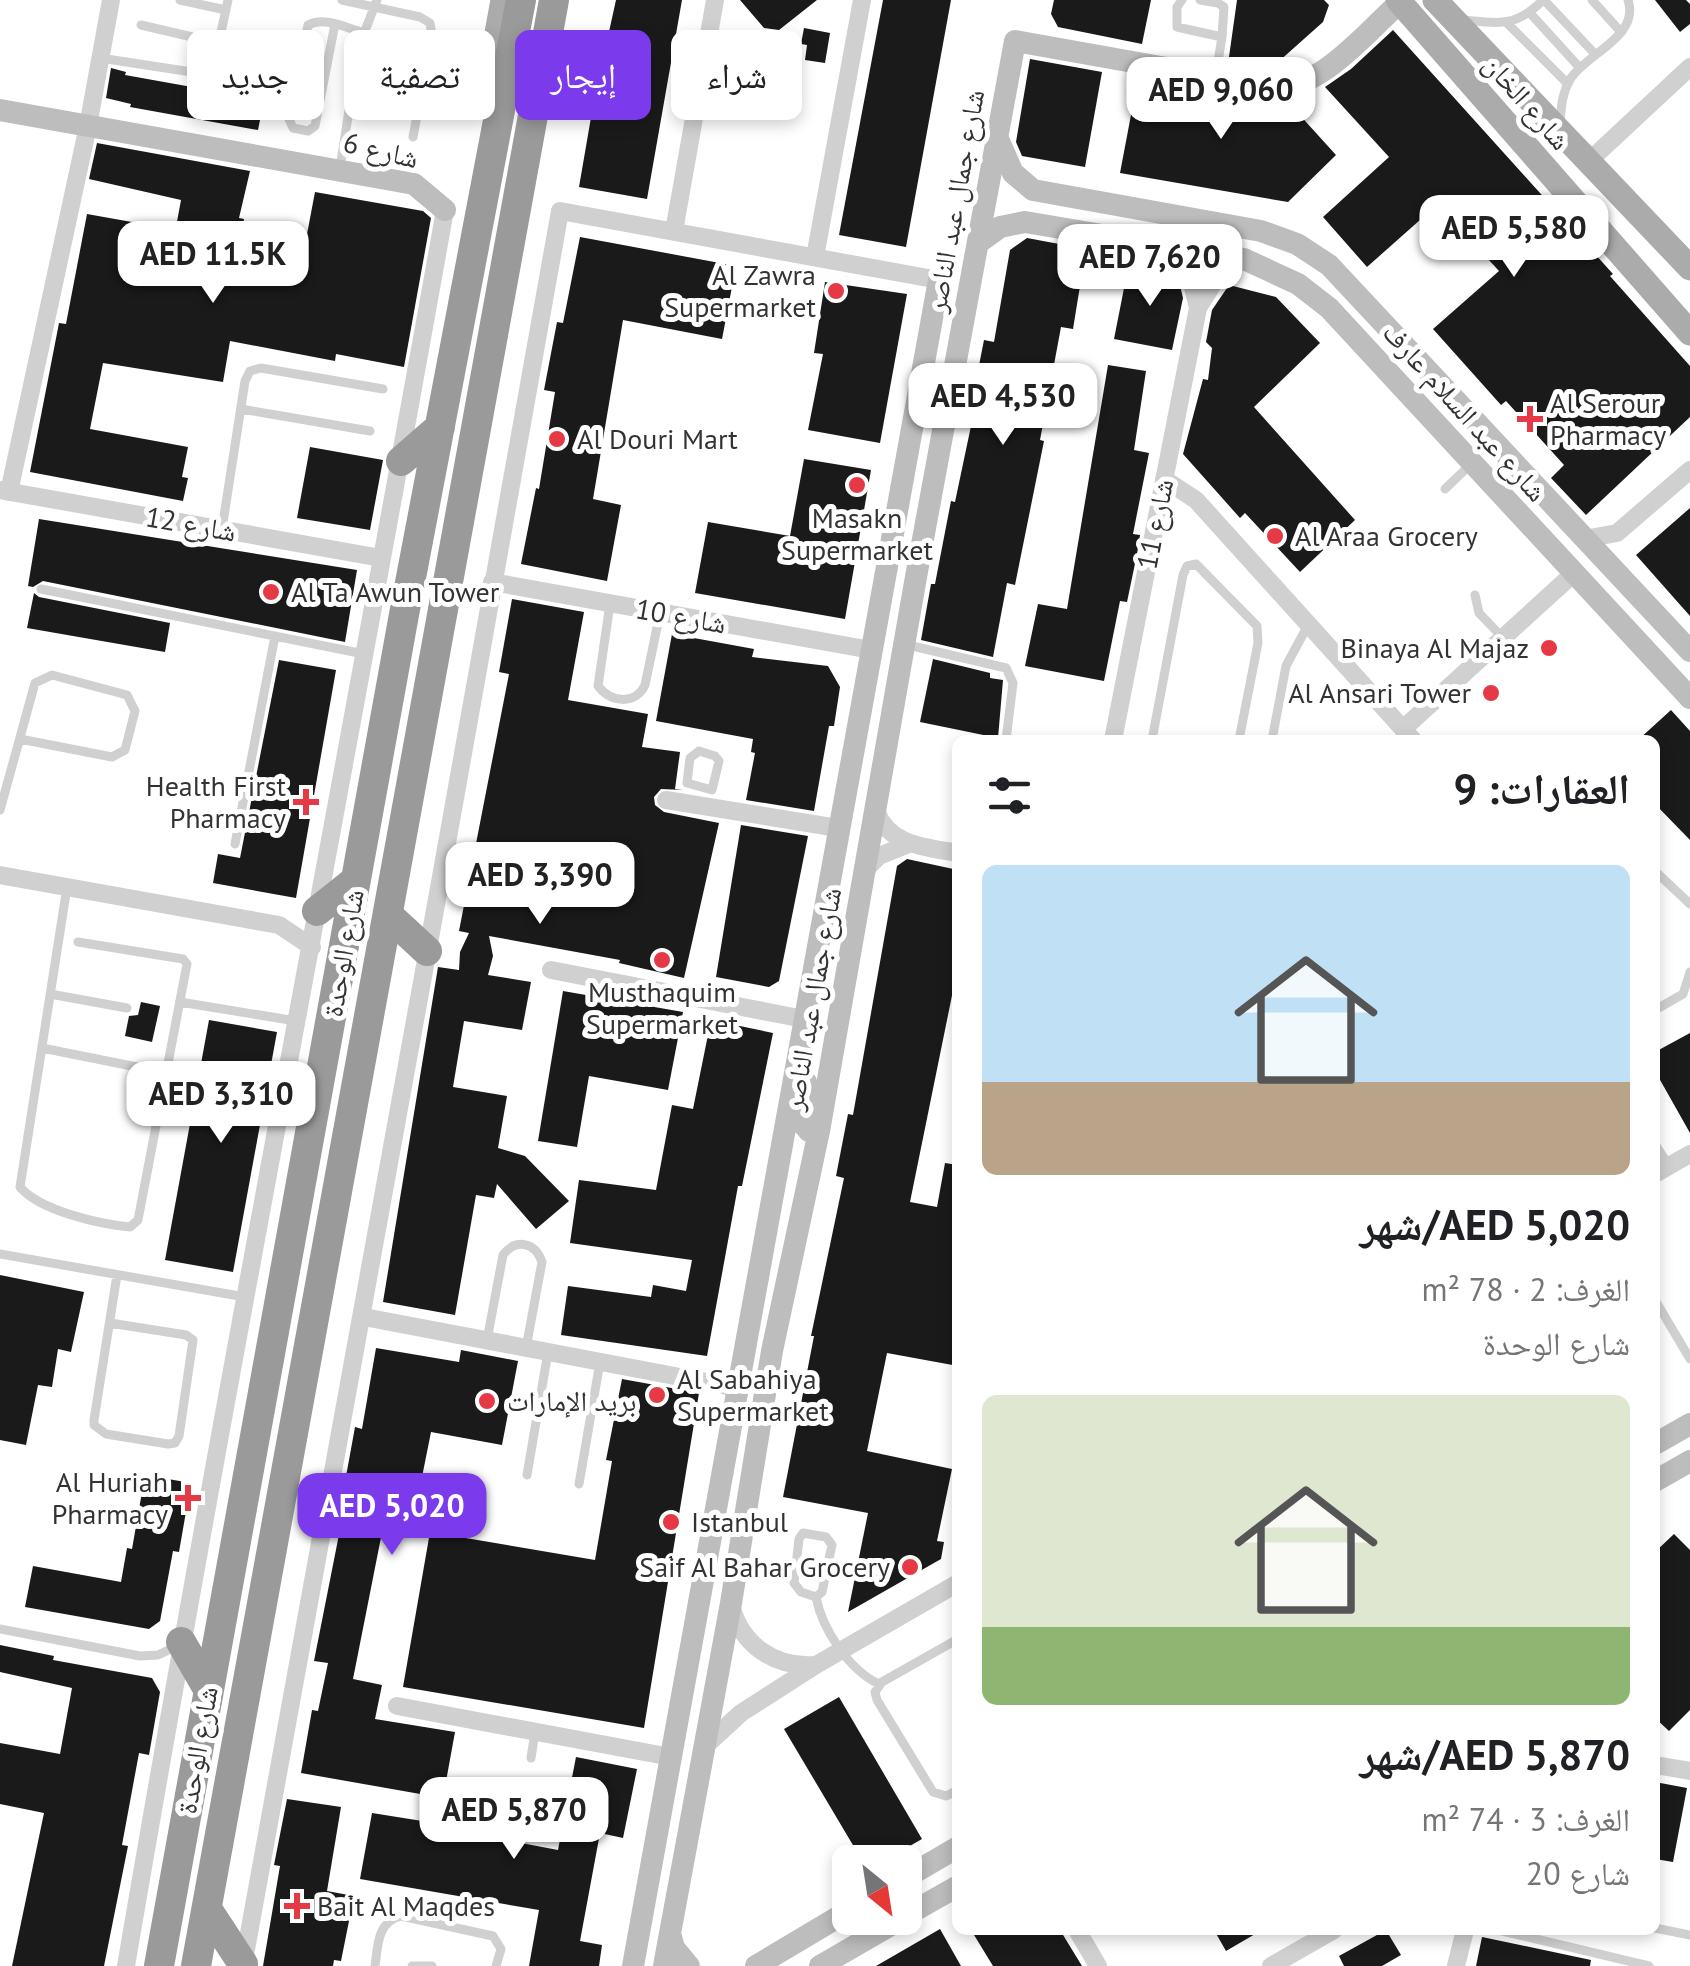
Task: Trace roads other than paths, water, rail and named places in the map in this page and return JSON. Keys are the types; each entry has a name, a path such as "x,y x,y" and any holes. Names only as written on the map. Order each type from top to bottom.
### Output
{"highway":[{"name":"شارع الوحدة","path":"159,1966 521,0"},
{"name":"شارع الوحدة","path":"196,1966 554,0"},
{"path":"401,461 440,427"},
{"path":"318,911 356,880"},
{"path":"388,915 426,951"},
{"path":"181,1642 208,1689"},
{"path":"207,1910 243,1965"}],"main road":[{"path":"501,104 496,56 503,0"},
{"name":"شارع الخان","path":"1399,1 1690,333"},
{"name":"شارع الخان","path":"1444,9 1690,268"}],"street":[{"path":"4,491 88,126 110,0"},
{"path":"674,231 715,0"},
{"path":"814,257 862,0"},
{"path":"1215,76 1283,88 1302,84 1319,74 1399,1"},
{"name":"شارع جمال عبد الناصر","path":"664,1966 731,1603 772,1351 819,1132 1016,41 1215,76"},
{"path":"1588,162 1690,67"},
{"name":"شارع 6","path":"0,110 414,184 445,210"},
{"name":"شارع عبد السلام عارف","path":"998,138 1013,174 1033,190 1261,230 1314,254 1344,278 1690,651"},
{"path":"126,1966 181,1642 299,1022 445,210"},
{"path":"243,1965 364,1317 560,210 940,280"},
{"path":"1100,236 1096,227 1106,217 1172,226 1195,219"},
{"name":"شارع عبد السلام عارف","path":"978,243 1000,227 1025,222 1244,259 1281,274 1314,295 1690,698"},
{"name":"شارع 11","path":"1175,247 1189,270 1198,308"},
{"name":"شارع 11","path":"1115,735 1198,308 1216,279 1244,259"},
{"name":"شارع جمال عبد الناصر","path":"633,1966 940,280"},
{"path":"1392,377 1396,367 1404,366 1442,400 1464,408"},
{"path":"1584,540 1617,533 1690,470"},
{"path":"1164,479 1196,500 1408,734 1573,574"},
{"name":"شارع 12","path":"4,491 381,558"},
{"name":"شارع 10","path":"492,582 870,650"},
{"path":"666,800 838,828"},
{"path":"876,811 892,835 909,844 952,852"},
{"path":"864,871 879,856 909,844"},
{"path":"0,875 279,925 312,947"},
{"path":"279,925 318,911"},
{"path":"551,970 804,1019"},
{"path":"797,1056 806,1072 802,1123 809,1131 819,1132"},
{"path":"1662,1170 1690,1154"},
{"path":"760,1254 774,1248 780,1255 768,1327 772,1351"},
{"path":"364,1317 738,1388"},
{"path":"1660,1441 1690,1424"},
{"path":"1660,1479 1690,1461"},
{"path":"704,1746 733,1719 816,1665 952,1586"},
{"path":"731,1603 744,1635 763,1653 788,1664 816,1665"},
{"path":"397,1706 671,1757"},
{"path":"1660,1766 1690,1771"},
{"path":"922,1868 952,1851"},
{"path":"922,1882 952,1866"},
{"path":"922,1905 952,1889"},
{"path":"756,1966 832,1921"},
{"path":"670,1933 674,1948 690,1966"},
{"path":"820,1966 870,1935"},
{"path":"1080,1935 1098,1966"},
{"path":"1270,1966 1325,1935"},
{"path":"1456,1966 1464,1935"}],"lane":[{"path":"180,0 227,5 221,30"},
{"path":"342,0 375,4 420,17 432,28 413,137"},
{"path":"1182,0 1176,7 1177,28 1222,37"},
{"path":"1200,0 1218,2 1224,7 1215,76"},
{"path":"1506,23 1530,12 1544,0 1595,54"},
{"path":"1592,0 1621,32"},
{"path":"1560,132 1568,84 1580,68 1621,32 1630,16 1628,0"},
{"path":"363,30 375,4"},
{"path":"1444,9 1506,23 1568,84"},
{"path":"1530,12 1580,68"},
{"path":"335,24 315,126 308,131 293,128 288,117 306,28 315,21 335,24 355,30"},
{"path":"140,26 187,36"},
{"path":"100,58 187,71"},
{"path":"339,170 347,120"},
{"path":"222,530 246,376 256,369 382,389"},
{"path":"241,410 370,431"},
{"path":"1445,489 1471,464"},
{"path":"1153,735 1183,575 1187,566 1196,564 1254,621 1259,634 1241,735"},
{"path":"40,589 364,654"},
{"path":"1474,595 1479,613 1503,638"},
{"path":"610,604 598,686 606,694 628,700 643,690 660,613"},
{"path":"1273,735 1286,666 1308,624"},
{"path":"236,844 275,636"},
{"path":"905,644 1006,668 1013,683 1007,735"},
{"path":"0,810 20,739 36,683 52,675 127,695 135,712 124,750 112,757 20,739"},
{"path":"712,790 718,758 694,753 687,783 712,790 725,800 725,812"},
{"path":"1660,878 1690,904"},
{"path":"68,887 20,1187 29,1196 59,1210 126,1228 138,1220 186,966 184,960 78,942"},
{"path":"1690,972 1686,992 1690,1004"},
{"path":"1660,1007 1686,992"},
{"path":"50,994 127,1008"},
{"path":"180,1002 299,1022"},
{"path":"42,1048 167,1073"},
{"path":"487,1340 503,1255 512,1245 525,1244 536,1250 542,1262 526,1348"},
{"path":"0,1254 248,1297"},
{"path":"110,1323 186,1335 194,1340 179,1436 172,1444 106,1434 94,1425 110,1323 118,1276"},
{"path":"1660,1308 1690,1359"},
{"path":"527,1474 548,1352"},
{"path":"579,1484 600,1362"},
{"path":"806,1533 828,1538 832,1545 822,1592 816,1596 800,1592 794,1583 800,1538 806,1533"},
{"path":"816,1596 823,1619 842,1650 879,1684"},
{"path":"0,1629 149,1656 167,1652 181,1642"},
{"path":"952,1643 879,1684 875,1692 933,1792 941,1796 952,1792"},
{"path":"532,1758 535,1732"},
{"path":"375,1966 382,1930 389,1920 401,1916 493,1936 501,1948 496,1966"},
{"path":"1660,1929 1690,1935"},
{"path":"1519,1935 1649,1966"},
{"path":"412,1966 432,1966"}],"place":[{"name":"Al Zawra Supermarket","path":"836,291"},
{"name":"Al Serour Pharmacy","path":"1530,419"},
{"name":"Al Douri Mart","path":"557,439"},
{"name":"Masakn Supermarket","path":"857,485"},
{"name":"Al Araa Grocery","path":"1275,536"},
{"name":"Al Ta Awun Tower","path":"271,592"},
{"name":"Binaya Al Majaz","path":"1549,648"},
{"name":"Al Ansari Tower","path":"1491,693"},
{"name":"Health First Pharmacy","path":"306,802"},
{"name":"Musthaquim Supermarket","path":"662,960"},
{"name":"Al Sabahiya Supermarket","path":"657,1395"},
{"name":"بريد الإمارات","path":"487,1401"},
{"name":"Al Huriah Pharmacy","path":"188,1498"},
{"name":"Istanbul","path":"671,1522"},
{"name":"Saif Al Bahar Grocery","path":"910,1567"},
{"name":"Bait Al Maqdes","path":"297,1906"}]}
